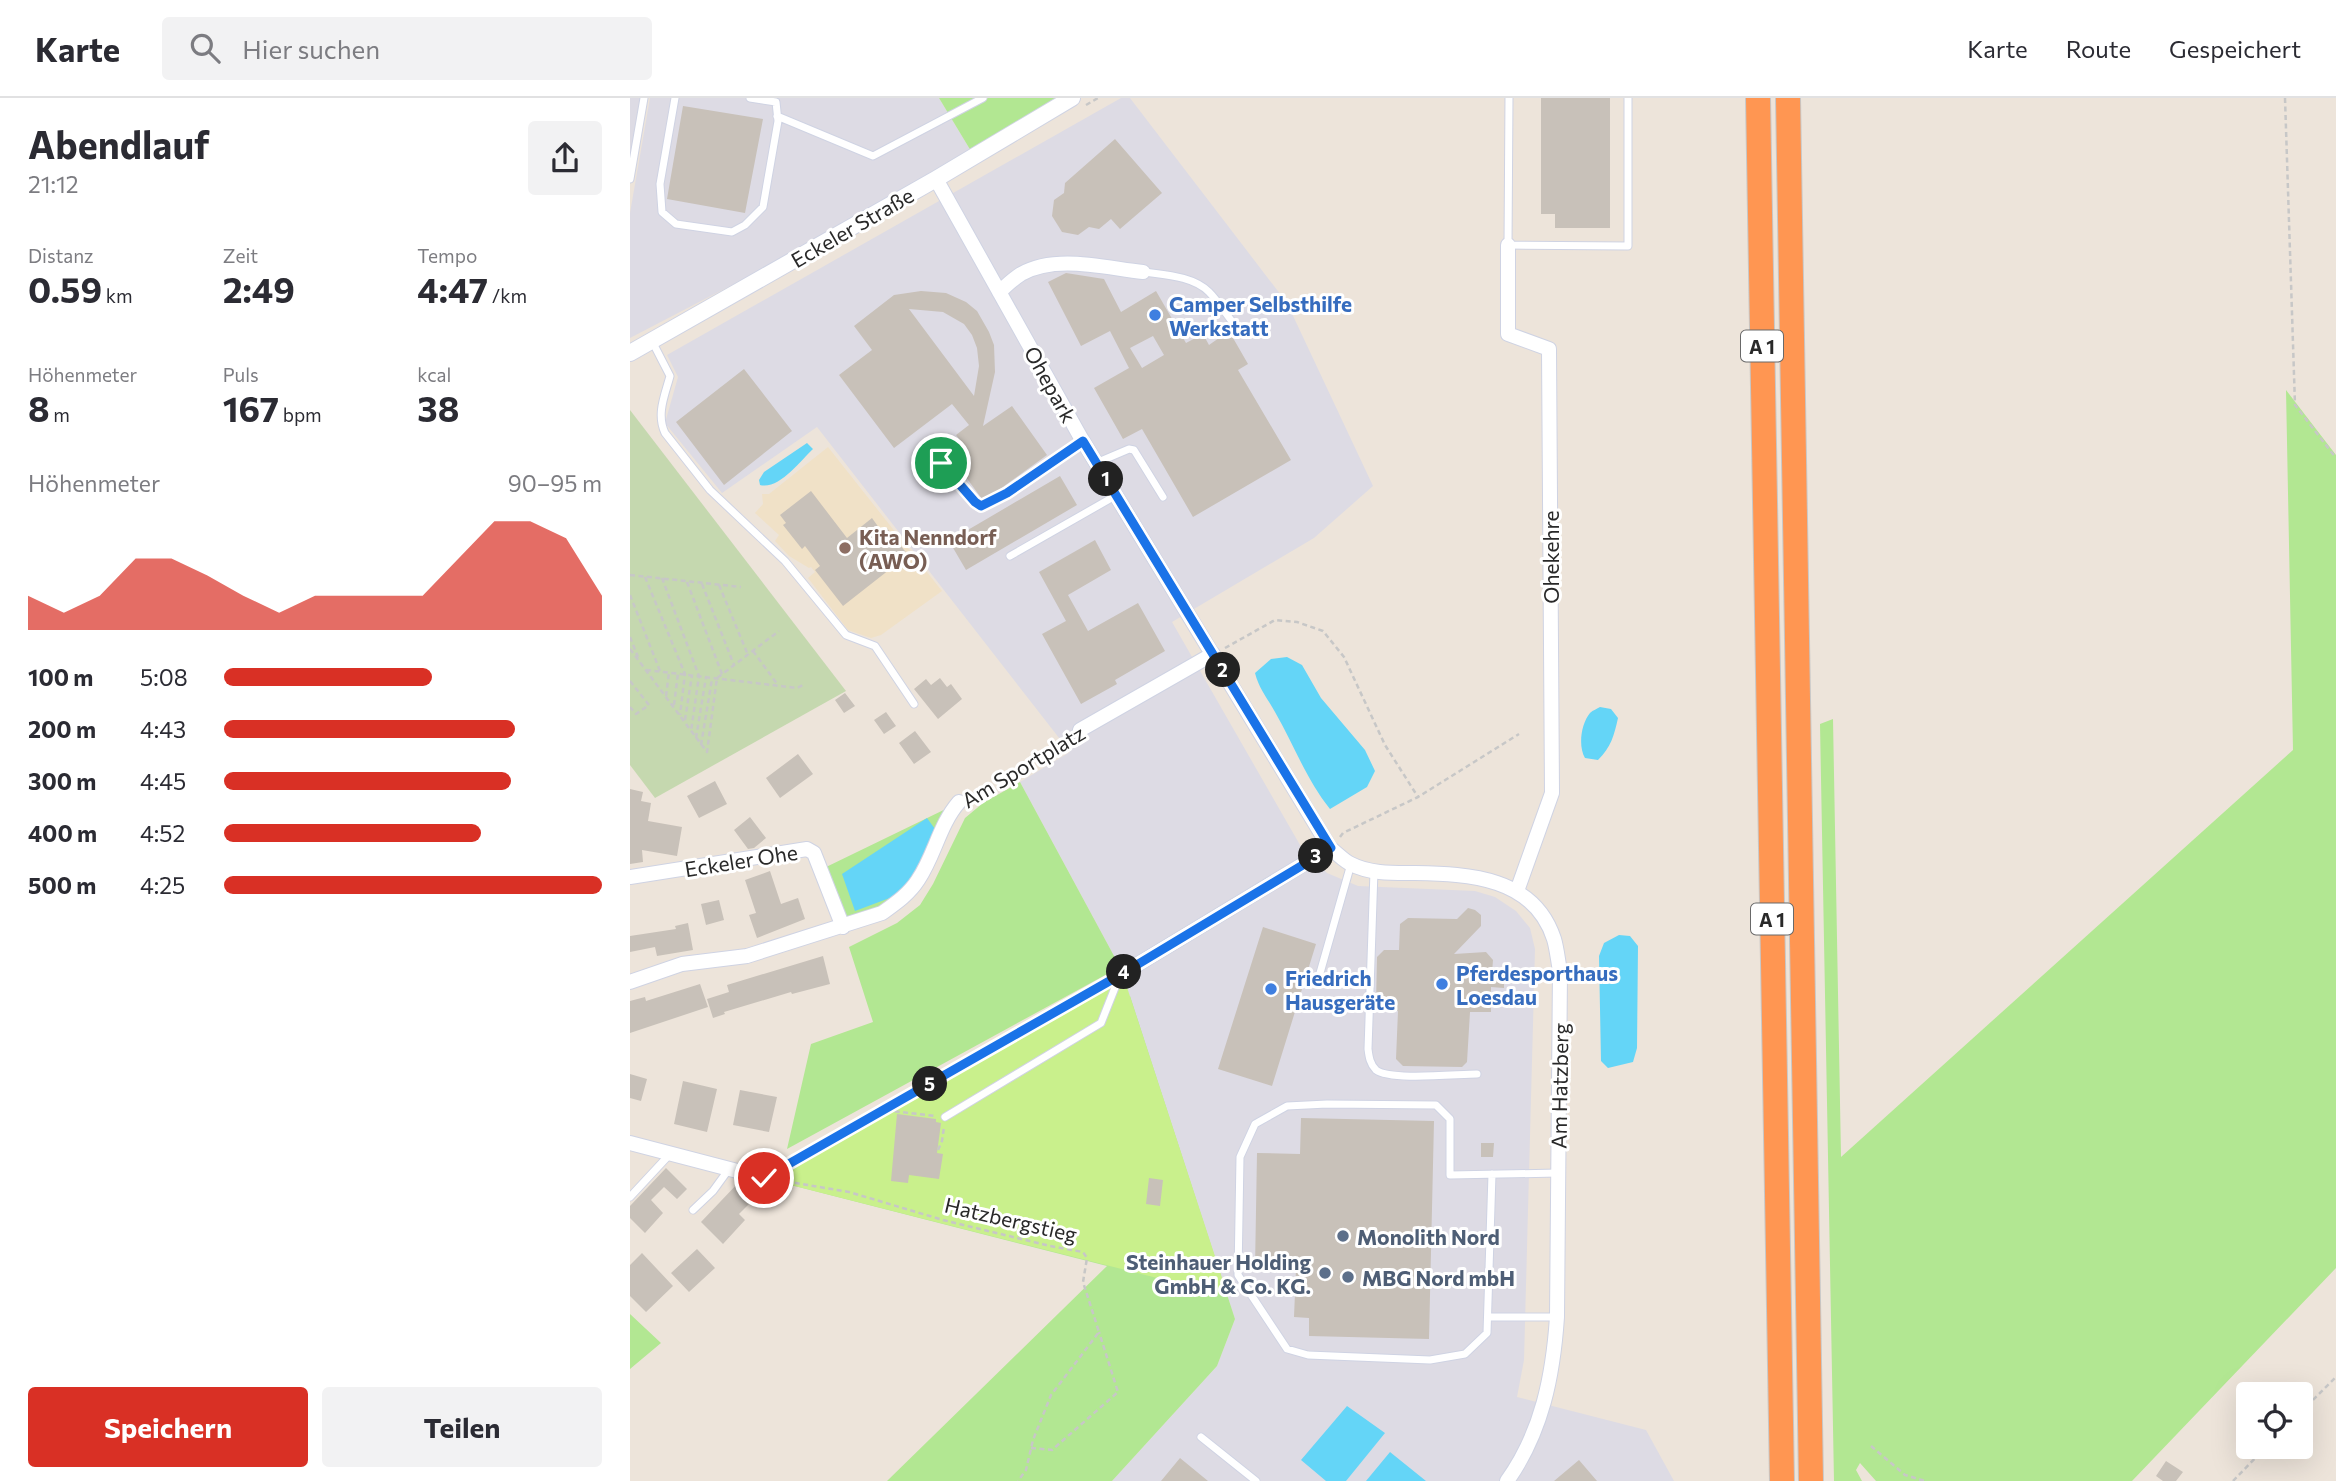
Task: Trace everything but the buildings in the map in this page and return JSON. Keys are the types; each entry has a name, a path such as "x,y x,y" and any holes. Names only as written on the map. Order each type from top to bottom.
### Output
{"highway":[{"name":"A 1","path":"1758,98 1782,1481"},
{"name":"A 1","path":"1788,98 1811,1481"},
{"path":"1810,1432 1818,1481"}],"street":[{"name":"Eckeler Straße","path":"630,353 936,179 1072,98"},
{"name":"Ohepark","path":"936,179 1083,441 1213,654"},
{"name":"Ohekehre","path":"1508,245 1508,334 1549,349 1552,793 1517,891"},
{"path":"999,292 1022,274 1048,264 1143,272"},
{"name":"Am Hatzberg","path":"1213,654 1331,848 1351,864 1383,873 1458,874 1488,879 1517,891 1540,913 1554,938 1560,971 1557,1317 1549,1381 1536,1429 1507,1481"},
{"name":"Am Sportplatz","path":"1080,730 1213,654"},
{"name":"Am Sportplatz","path":"630,982 682,964 747,956 843,927 882,912 901,900 920,878 948,816 960,802"},
{"path":"1120,975 1331,848"},
{"name":"Eckeler Ohe","path":"630,877 807,849 814,853 843,927"},
{"path":"630,1143 764,1178"}],"lane":[{"path":"630,179 645,98"},
{"path":"675,98 660,184 662,212 676,224 732,232 746,225 763,207 777,116 776,102 750,98"},
{"path":"777,116 873,156 983,98"},
{"path":"1509,98 1508,245 1628,246 1629,98"},
{"path":"1143,272 1193,282 1208,291 1234,324"},
{"path":"652,341 670,376 660,413 660,423 665,433 710,490 785,561 846,635 875,646 914,704"},
{"path":"923,446 981,506 1007,493 1083,441"},
{"path":"1096,463 1129,449 1134,450 1163,497"},
{"path":"1010,556 1116,495"},
{"path":"1318,980 1351,864"},
{"path":"1374,870 1368,1049 1370,1062 1377,1070 1395,1076 1477,1074"},
{"path":"945,1117 1101,1023 1120,975"},
{"path":"1492,1174 1487,1333 1465,1354 1430,1360 1308,1355 1287,1349 1238,1275 1240,1157 1255,1124 1287,1106 1436,1105 1450,1119 1450,1175 1492,1174 1558,1173"},
{"path":"630,1197 671,1153"},
{"path":"693,1210 713,1191 729,1169"},
{"path":"1488,1317 1557,1317"},
{"path":"1201,1437 1256,1481"}],"path":[{"path":"2285,98 2295,405 2336,458"},
{"path":"630,575 741,587"},
{"path":"645,577 685,674 680,715"},
{"path":"662,578 699,676 691,731"},
{"path":"687,581 722,674"},
{"path":"702,583 734,665"},
{"path":"719,585 748,655"},
{"path":"630,595 660,671"},
{"path":"1213,654 1275,620 1297,622 1323,631 1344,657 1385,745 1418,797"},
{"path":"714,678 779,631"},
{"path":"630,637 639,661"},
{"path":"630,649 707,752 714,678"},
{"path":"753,651 778,686"},
{"path":"646,670 797,688 805,684"},
{"path":"666,696 669,672"},
{"path":"674,707 678,674"},
{"path":"685,723 692,675"},
{"path":"696,738 706,677"},
{"path":"701,744 714,678"},
{"path":"630,681 649,705 636,714 630,706"},
{"name":"Am Sportplatz","path":"960,802 1080,730"},
{"path":"1331,848 1343,834 1418,797 1519,734"},
{"path":"764,1178 1120,975"},
{"path":"887,1108 892,1111 945,1117 938,1150"},
{"name":"Hatzbergstieg","path":"764,1178 849,1192 943,1220 1083,1252 1087,1258 1083,1282 1099,1332"},
{"path":"1031,1448 1052,1450 1118,1392 1099,1332"},
{"path":"1017,1481 1026,1470 1031,1448 1051,1395 1099,1332"},
{"path":"2313,1400 2336,1377"},
{"path":"1871,1446 1905,1475 1925,1481"},
{"path":"2233,1481 2254,1459"}],"shaded area":[{"path":"630,98 643,98 630,165"},
{"path":"650,98 939,98 974,156 936,179 630,338 630,213"},
{"path":"1121,98 1130,98 1287,303 1373,486 1314,538 1172,622 1300,845 1327,873 1358,886 1475,891 1495,897 1516,911 1530,928 1535,949 1524,1360 1517,1397 1646,1430 1674,1481 1112,1481 1217,1366 1235,1319 1120,967 1020,782 1070,752 817,427 722,493 665,423 678,377 667,355"},
{"name":"Kita Nenndorf (AWO)","path":"828,447 942,591 881,635 871,638 848,630 808,578 815,572 811,567 789,556 775,541 779,535 755,513 763,504 762,494 769,494"}],"green space":[{"path":"939,98 1072,98 974,156"},
{"path":"2286,390 2336,455 2336,1268 2132,1481 1876,1481 1860,1463 1856,1470 1862,1481 1834,1481 1820,724 1833,719 1841,1157 2293,750"},
{"path":"630,410 846,691 655,798 630,765"},
{"path":"1020,782 1120,967 787,1149 811,1044 873,1022 849,947 897,923 920,905 965,818 983,803"},
{"path":"956,804 900,898 843,926 822,869"},
{"path":"1123,975 1228,1296 779,1182 782,1168"},
{"path":"1130,996 1235,1319 1217,1366 1112,1481 887,1481 1107,1266 779,1182 801,1160"},
{"path":"630,1314 661,1343 630,1369"}],"water":[{"path":"807,443 813,449 789,473 774,483 760,485 759,480 764,472"},
{"path":"1287,657 1302,665 1321,698 1365,750 1375,771 1367,787 1330,809 1307,774 1255,673 1271,659"},
{"path":"1600,707 1611,709 1618,718 1615,730 1609,746 1598,760 1585,758 1581,741 1583,729 1590,713"},
{"path":"927,818 935,829 916,876 903,893 855,911 842,874"},
{"path":"1619,935 1630,936 1638,946 1637,1048 1633,1062 1608,1068 1601,1061 1599,956 1604,943"},
{"path":"1347,1406 1385,1433 1346,1481 1326,1481 1301,1460"},
{"path":"1390,1452 1426,1481 1366,1481"}],"place":[{"name":"Camper Selbsthilfe Werkstatt","path":"1155,315"},
{"name":"Kita Nenndorf (AWO)","path":"845,548"},
{"name":"Pferdesporthaus Loesdau","path":"1442,984"},
{"name":"Friedrich Hausgeräte","path":"1271,989"},
{"name":"Monolith Nord","path":"1343,1236"},
{"name":"Steinhauer Holding GmbH & Co. KG.","path":"1325,1273"},
{"name":"MBG Nord mbH","path":"1348,1277"}],"route":[{"path":"764,1178 1120,975 1331,848 1083,441 1007,493 981,506 941,463"}]}
